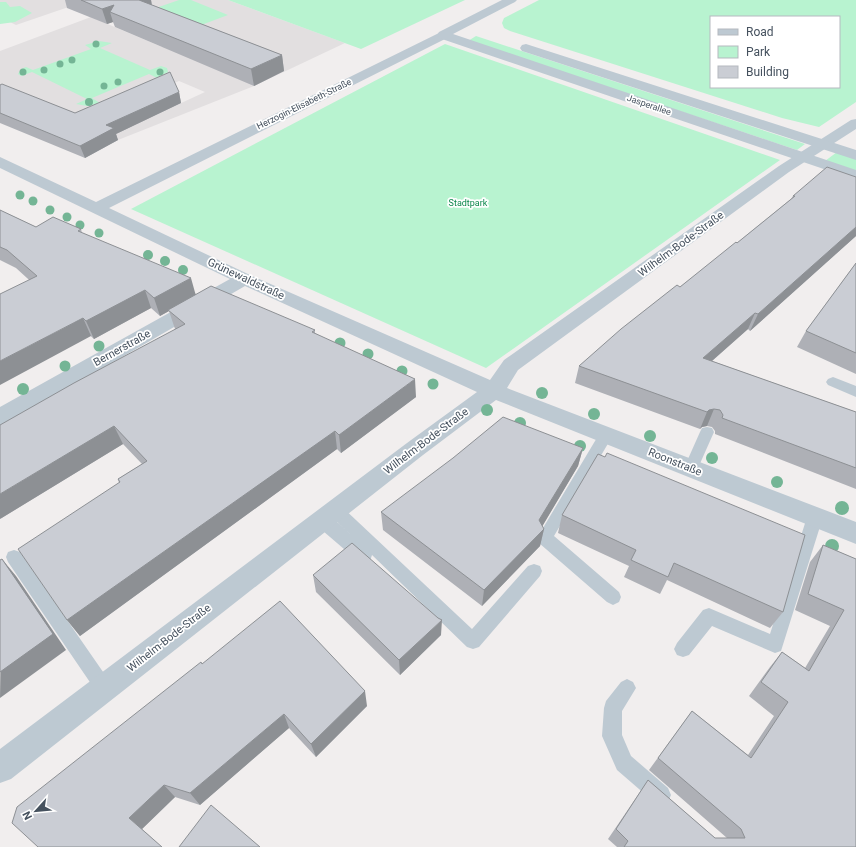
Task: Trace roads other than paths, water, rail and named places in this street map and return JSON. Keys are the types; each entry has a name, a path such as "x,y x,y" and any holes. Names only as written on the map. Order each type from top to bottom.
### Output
{"street":[{"name":"Herzogin-Elisabeth-Straße","path":"96,208 511,0"},
{"path":"460,26 473,31"},
{"name":"Jasperallee","path":"443,35 856,175"},
{"name":"Jasperallee","path":"510,43 856,155"},
{"name":"Wilhelm-Bode-Straße","path":"0,768 328,515 494,391 511,365 784,169 856,123"},
{"name":"Grünewaldstraße","path":"0,162 244,279 494,391"},
{"name":"Bernerstraße","path":"0,417 244,279"},
{"name":"Roonstraße","path":"494,391 856,533"}],"lane":[{"path":"833,382 856,392"},
{"path":"691,468 707,432"},
{"path":"606,435 545,538 614,597"},
{"path":"328,515 473,641 534,571"},
{"path":"328,515 445,627"},
{"path":"683,649 709,616 775,645 814,517"},
{"path":"14,557 104,688"},
{"path":"627,688 613,708 612,736 624,763 675,807"}],"park label":[{"name":"Stadtpark","path":"468,203"}]}
